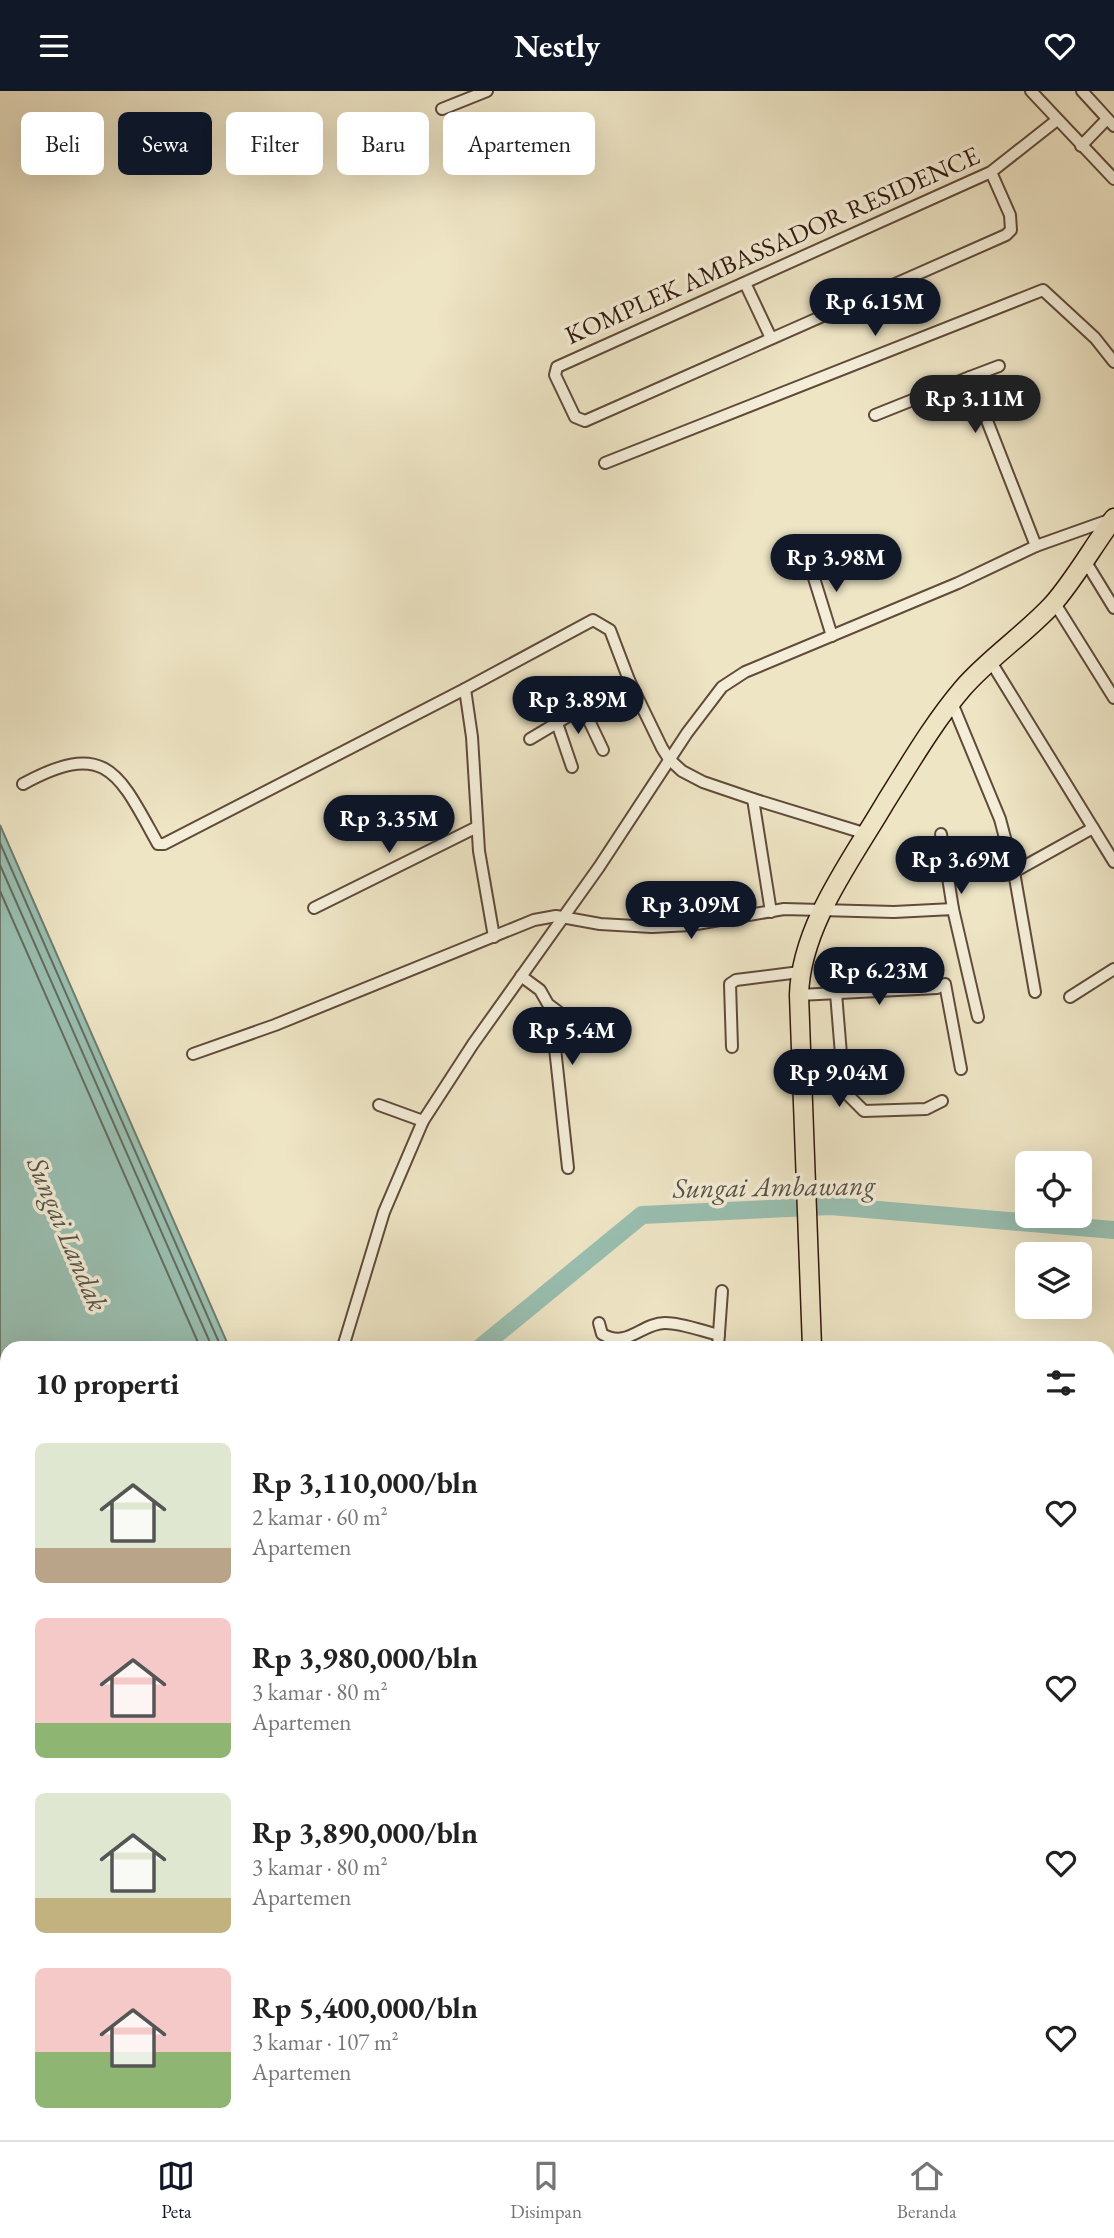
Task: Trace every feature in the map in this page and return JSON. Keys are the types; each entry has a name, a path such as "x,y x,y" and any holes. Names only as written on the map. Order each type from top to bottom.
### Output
{"main road":[{"path":"812,1341 803,1136 800,972 823,910 867,834 952,703 968,683 1054,602 1114,519"}],"street":[{"path":"442,109 486,91"},
{"path":"1031,91 1114,179"},
{"path":"1081,146 1111,122 1082,91"},
{"name":"KOMPLEK AMBASSADOR RESIDENCE","path":"771,338 585,421 575,417 555,375 557,367 991,172 1057,120"},
{"path":"745,283 771,338 1006,235 1011,230 1010,215 991,172"},
{"path":"605,463 1043,290 1095,338 1114,362"},
{"path":"875,415 999,366"},
{"path":"970,377 1036,546"},
{"path":"344,1341 388,1203 423,1121 669,759 705,708 732,678 958,583 1036,546 1114,519"},
{"path":"1084,558 1114,608"},
{"path":"809,562 832,636"},
{"path":"1054,602 1114,698"},
{"path":"23,785 45,772 71,764 92,763 106,768 135,800 158,843 164,844 465,689 593,619 610,630 629,680 669,759 693,778 867,834"},
{"path":"991,662 1114,862"},
{"path":"530,739 629,680"},
{"path":"465,689 472,737 477,827 494,937"},
{"path":"952,703 1000,819 1014,872 1035,992"},
{"path":"583,708 603,750"},
{"path":"558,723 572,767"},
{"path":"753,799 771,912"},
{"path":"314,908 477,827"},
{"path":"1014,872 1093,828"},
{"path":"941,834 953,909 978,1017"},
{"path":"193,1054 275,1025 545,917 620,926 661,927 771,912 953,909"},
{"path":"1070,997 1114,969"},
{"path":"732,1047 730,984 736,980 800,972"},
{"path":"521,976 540,990 548,1004 572,1022 555,1048 568,1168"},
{"path":"799,995 937,988 945,984 961,1069"},
{"path":"836,993 844,1091 864,1111 926,1109 942,1101"},
{"path":"379,1105 423,1121"},
{"path":"718,1341 722,1291"},
{"path":"599,1323 602,1333 617,1339 633,1336 663,1323 719,1335"}],"water":[{"name":"Sungai Landak","path":"0,825 226,1341 0,1341"}],"waterway":[{"name":"Sungai Ambawang","path":"488,1341 642,1215 831,1206 1114,1230"}]}
